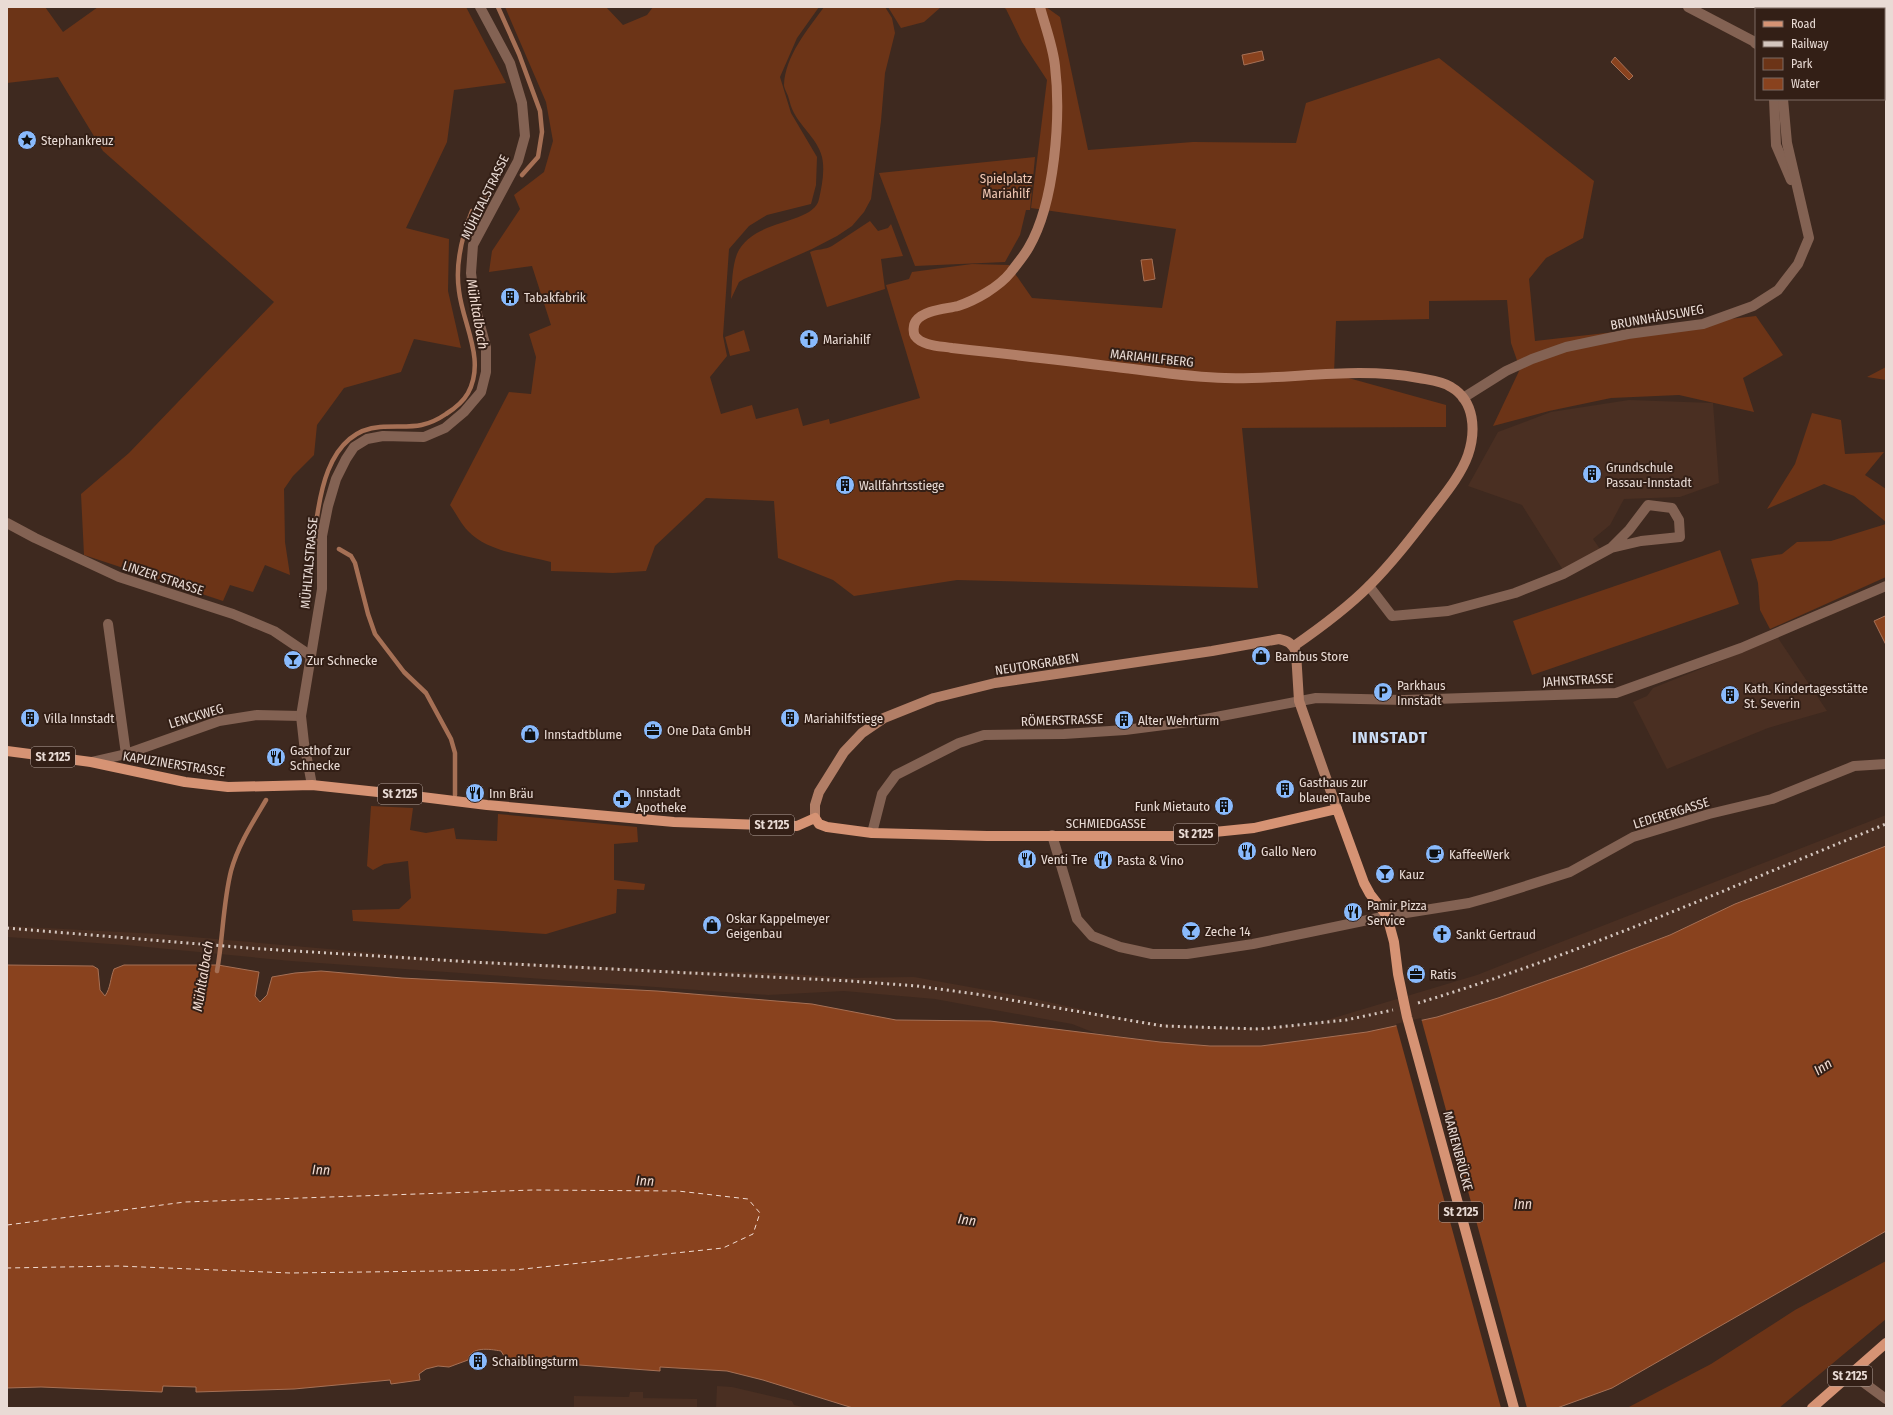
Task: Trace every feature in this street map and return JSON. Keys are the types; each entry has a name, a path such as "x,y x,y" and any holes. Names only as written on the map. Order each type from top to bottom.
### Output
{"main road":[{"name":"MARIAHILFBERG","path":"1040,7 1055,64 1058,102 1055,145 1046,207 1030,247 1010,273 985,293 960,305 922,317 916,322 914,327 914,335 926,344 1181,375 1226,378 1397,374 1435,381 1452,387 1464,398 1470,410 1473,422 1472,439 1468,456 1449,489 1414,534 1369,586 1339,612 1294,646"},
{"name":"NEUTORGRABEN","path":"815,818 815,805 819,792 844,752 862,733 884,718 934,698 995,683 1212,651 1279,638 1288,641 1294,646"},
{"path":"1294,646 1296,652 1298,701 1337,809"},
{"name":"KAPUZINERSTRASSE","path":"7,750 91,762 185,782 220,786 312,785 487,805 674,822 797,826 815,818"},
{"name":"SCHMIEDGASSE","path":"872,833 987,836 1175,836 1254,828 1337,809"},
{"name":"St 2125","path":"1337,809 1364,883 1370,894 1387,916"},
{"name":"St 2125","path":"815,818 819,824 827,827 872,833"},
{"name":"MARIENBRÜCKE","path":"1387,916 1394,942 1398,974 1407,1017 1514,1408"},
{"name":"St 2125","path":"1812,1408 1886,1343"}],"street":[{"name":"MÜHLTALSTRASSE","path":"312,785 304,743 301,716 322,589 322,536 328,506 336,479 354,447 367,439 383,436 424,436 445,428 464,412 482,392 486,372 486,347 476,310 471,273 473,245 518,161 525,136 522,103 510,63 480,7"},
{"path":"1688,7 1753,40 1755,43"},
{"path":"1774,100 1776,145 1802,206"},
{"name":"BRUNNHÄUSLWEG","path":"1464,398 1506,371 1532,359 1566,347 1628,334 1703,324 1753,306 1778,290 1798,264 1809,238 1787,143 1783,100"},
{"path":"1369,586 1392,616 1448,611 1515,593 1562,574 1611,548 1641,541 1680,536 1679,520 1672,508 1648,505 1611,548"},
{"name":"LINZER STRASSE","path":"7,523 119,578 233,614 274,631 311,656"},
{"name":"JAHNSTRASSE","path":"1298,701 1316,698 1404,700 1616,693 1741,648 1886,586"},
{"path":"108,624 126,754"},
{"name":"RÖMERSTRASSE","path":"872,833 882,794 896,775 947,749 984,735 1064,734 1126,730 1195,721 1298,701"},
{"name":"LENCKWEG","path":"91,762 126,754 218,721 257,715 301,716"},
{"name":"LEDERERGASSE","path":"1052,835 1077,919 1092,936 1120,947 1152,954 1187,954 1253,944 1387,916 1469,903 1570,872 1633,837 1709,814 1772,799 1854,766 1886,764"},
{"path":"1852,1374 1886,1399"}],"shaded area":[{"path":"1629,400 1713,403 1719,483 1680,497 1624,499 1610,525 1593,539 1600,549 1563,570 1522,505 1468,486 1498,432 1551,412"},
{"path":"1778,638 1827,711 1768,728 1667,769 1633,702 1647,696 1653,688"},
{"path":"1886,815 1886,846 1735,904 1670,935 1583,968 1498,998 1437,1017 1367,1032 1261,1046 1210,1046 1160,1042 1095,1033 1072,1024 935,999 844,991 768,995 291,961 126,945 7,937 7,926 158,934 431,958 686,971 777,973 849,978 914,977 1030,998 1116,1017 1165,1024 1222,1028 1262,1028 1317,1023 1477,975"},
{"path":"717,1386 732,1387 792,1401 794,1405 807,1408 716,1408"},
{"path":"630,1392 643,1392 643,1398 697,1399 697,1408 574,1408 574,1396 629,1397"}],"green space":[{"path":"7,7 45,7 63,32 98,7 466,7 506,83 454,90 447,142 406,228 449,239 448,291 461,348 414,339 401,372 344,388 317,425 314,455 293,476 284,489 285,542 290,575 265,565 253,592 230,585 223,601 84,555 81,494 129,453 274,302 103,151 58,77 7,83"},
{"path":"505,7 606,7 623,25 647,15 653,7 819,7 797,38 780,77 791,113 817,157 816,185 811,204 767,215 749,226 729,249 723,336 727,356 710,377 721,414 752,405 756,419 798,408 803,426 829,419 830,424 920,398 886,285 909,279 912,272 972,264 1009,265 1032,298 1162,308 1176,229 1031,208 1047,80 1022,42 1006,9 1003,7 1046,7 1060,17 1088,150 1193,142 1296,143 1306,103 1439,58 1594,181 1583,238 1546,258 1529,279 1535,341 1756,316 1783,355 1743,378 1754,412 1679,395 1611,398 1549,411 1493,426 1520,369 1511,343 1507,300 1429,301 1429,319 1336,321 1334,374 1446,405 1446,427 1242,428 1258,588 957,580 854,596 833,580 778,558 774,501 706,498 655,546 646,571 613,573 551,571 551,562 507,552 486,544 476,538 465,528 450,505 509,392 531,394 536,357 529,334 551,325 532,266 489,272 492,251 520,209 514,195 544,172 553,141 546,102"},
{"path":"824,7 885,7 892,18 895,33 885,73 881,121 871,199 864,212 852,226 812,249 739,282 731,299 732,276 735,259 745,242 755,234 768,228 806,214 815,207 819,199 823,173 822,157 817,145 793,111 784,85 788,64 798,43"},
{"path":"888,7 941,7 924,22 901,28"},
{"name":"Spielplatz Mariahilf","path":"1035,157 1030,210 1026,210 1020,235 1005,262 915,266 879,173"},
{"path":"870,221 878,231 888,228 891,224 903,256 881,259 885,289 827,307 810,252 832,246"},
{"path":"744,330 750,351 730,356 725,337"},
{"path":"1886,367 1886,380 1867,377"},
{"path":"1812,413 1841,420 1845,454 1884,452 1865,475 1886,489 1886,522 1854,496 1824,484 1767,509 1795,464"},
{"path":"1886,524 1886,577 1770,629 1760,610 1758,583 1751,559 1782,554 1797,542 1831,541"},
{"path":"1720,550 1739,604 1532,675 1513,621"},
{"path":"371,806 413,808 410,830 426,833 454,828 456,839 497,841 498,814 637,827 638,842 614,844 614,880 645,884 644,890 617,889 616,913 546,934 353,921 352,910 399,909 411,898 408,861 384,864 373,870 367,866"},
{"path":"1886,1261 1886,1319 1779,1408 1627,1408 1711,1364 1795,1310"}],"water":[{"path":"1262,51 1264,60 1244,65 1242,55"},
{"path":"1615,57 1633,76 1629,80 1611,62"},
{"path":"1152,259 1155,279 1144,281 1141,260"},
{"path":"1885,616 1886,619 1886,645 1874,621"},
{"name":"Inn","path":"1886,846 1886,1231 1612,1388 1557,1408 853,1408 763,1380 727,1371 660,1367 660,1371 512,1360 504,1356 501,1351 486,1349 477,1350 473,1352 468,1360 449,1367 438,1366 426,1369 419,1374 420,1380 391,1384 390,1380 294,1389 196,1392 196,1387 163,1386 162,1392 41,1387 7,1388 7,965 93,966 98,969 100,990 105,996 114,969 124,965 218,965 259,972 255,996 260,1002 267,995 272,977 321,971 402,978 657,991 812,1004 896,1020 990,1021 1160,1042 1210,1046 1261,1046 1367,1032 1437,1017 1498,998 1670,935 1735,904"}],"pier":[{"path":"1421,1018 1527,1408 1501,1408 1396,1024"}],"waterway":[{"name":"Mühltalbach","path":"498,7 519,54 540,111 542,132 538,157 522,175"},
{"name":"Mühltalbach","path":"483,199 491,193"},
{"name":"Mühltalbach","path":"314,542 322,488 328,470 336,454 347,441 362,431 380,427 414,426 429,423 452,410 468,393 473,381 475,368 474,355 472,342 461,304 458,271 462,240 472,211"},
{"path":"339,549 351,556 355,563 368,614 375,634 404,672 426,693 451,739 455,753 455,795"},
{"name":"Mühltalbach","path":"217,971 226,895 231,871 242,843 266,800"}],"ferry route":[{"path":"7,1225 185,1202 533,1190 678,1191 748,1199 760,1213 753,1234 723,1248 514,1270 290,1273 118,1266 7,1268"}],"railway":[{"path":"1418,1003 1537,964 1596,942 1886,824"},
{"path":"7,928 248,948 472,962 850,981 917,986 976,994 1163,1026 1260,1029 1346,1020 1393,1010"}],"place":[{"name":"Stephankreuz","path":"27,140"},
{"name":"Tabakfabrik","path":"510,297"},
{"name":"Mariahilf","path":"809,339"},
{"name":"Grundschule Passau-Innstadt","path":"1592,474"},
{"name":"Wallfahrtsstiege","path":"845,485"},
{"name":"Bambus Store","path":"1261,656"},
{"name":"Zur Schnecke","path":"293,660"},
{"name":"Parkhaus Innstadt","path":"1383,692"},
{"name":"Kath. Kindertagesstätte St. Severin","path":"1730,695"},
{"name":"Villa Innstadt","path":"30,718"},
{"name":"Mariahilfstiege","path":"790,718"},
{"name":"Alter Wehrturm","path":"1124,720"},
{"name":"One Data GmbH","path":"653,730"},
{"name":"Innstadtblume","path":"530,734"},
{"name":"Gasthof zur Schnecke","path":"276,757"},
{"name":"Gasthaus zur blauen Taube","path":"1285,789"},
{"name":"Inn Bräu","path":"475,793"},
{"name":"Innstadt Apotheke","path":"622,799"},
{"name":"Funk Mietauto","path":"1224,806"},
{"name":"Gallo Nero","path":"1247,851"},
{"name":"KaffeeWerk","path":"1435,854"},
{"name":"Venti Tre","path":"1027,859"},
{"name":"Pasta & Vino","path":"1103,860"},
{"name":"Kauz","path":"1385,874"},
{"name":"Pamir Pizza Service","path":"1353,912"},
{"name":"Oskar Kappelmeyer Geigenbau","path":"712,925"},
{"name":"Zeche 14","path":"1191,931"},
{"name":"Sankt Gertraud","path":"1442,934"},
{"name":"Ratis","path":"1416,974"},
{"name":"Schaiblingsturm","path":"478,1361"}],"district":[{"name":"INNSTADT","path":"1390,737"}]}
